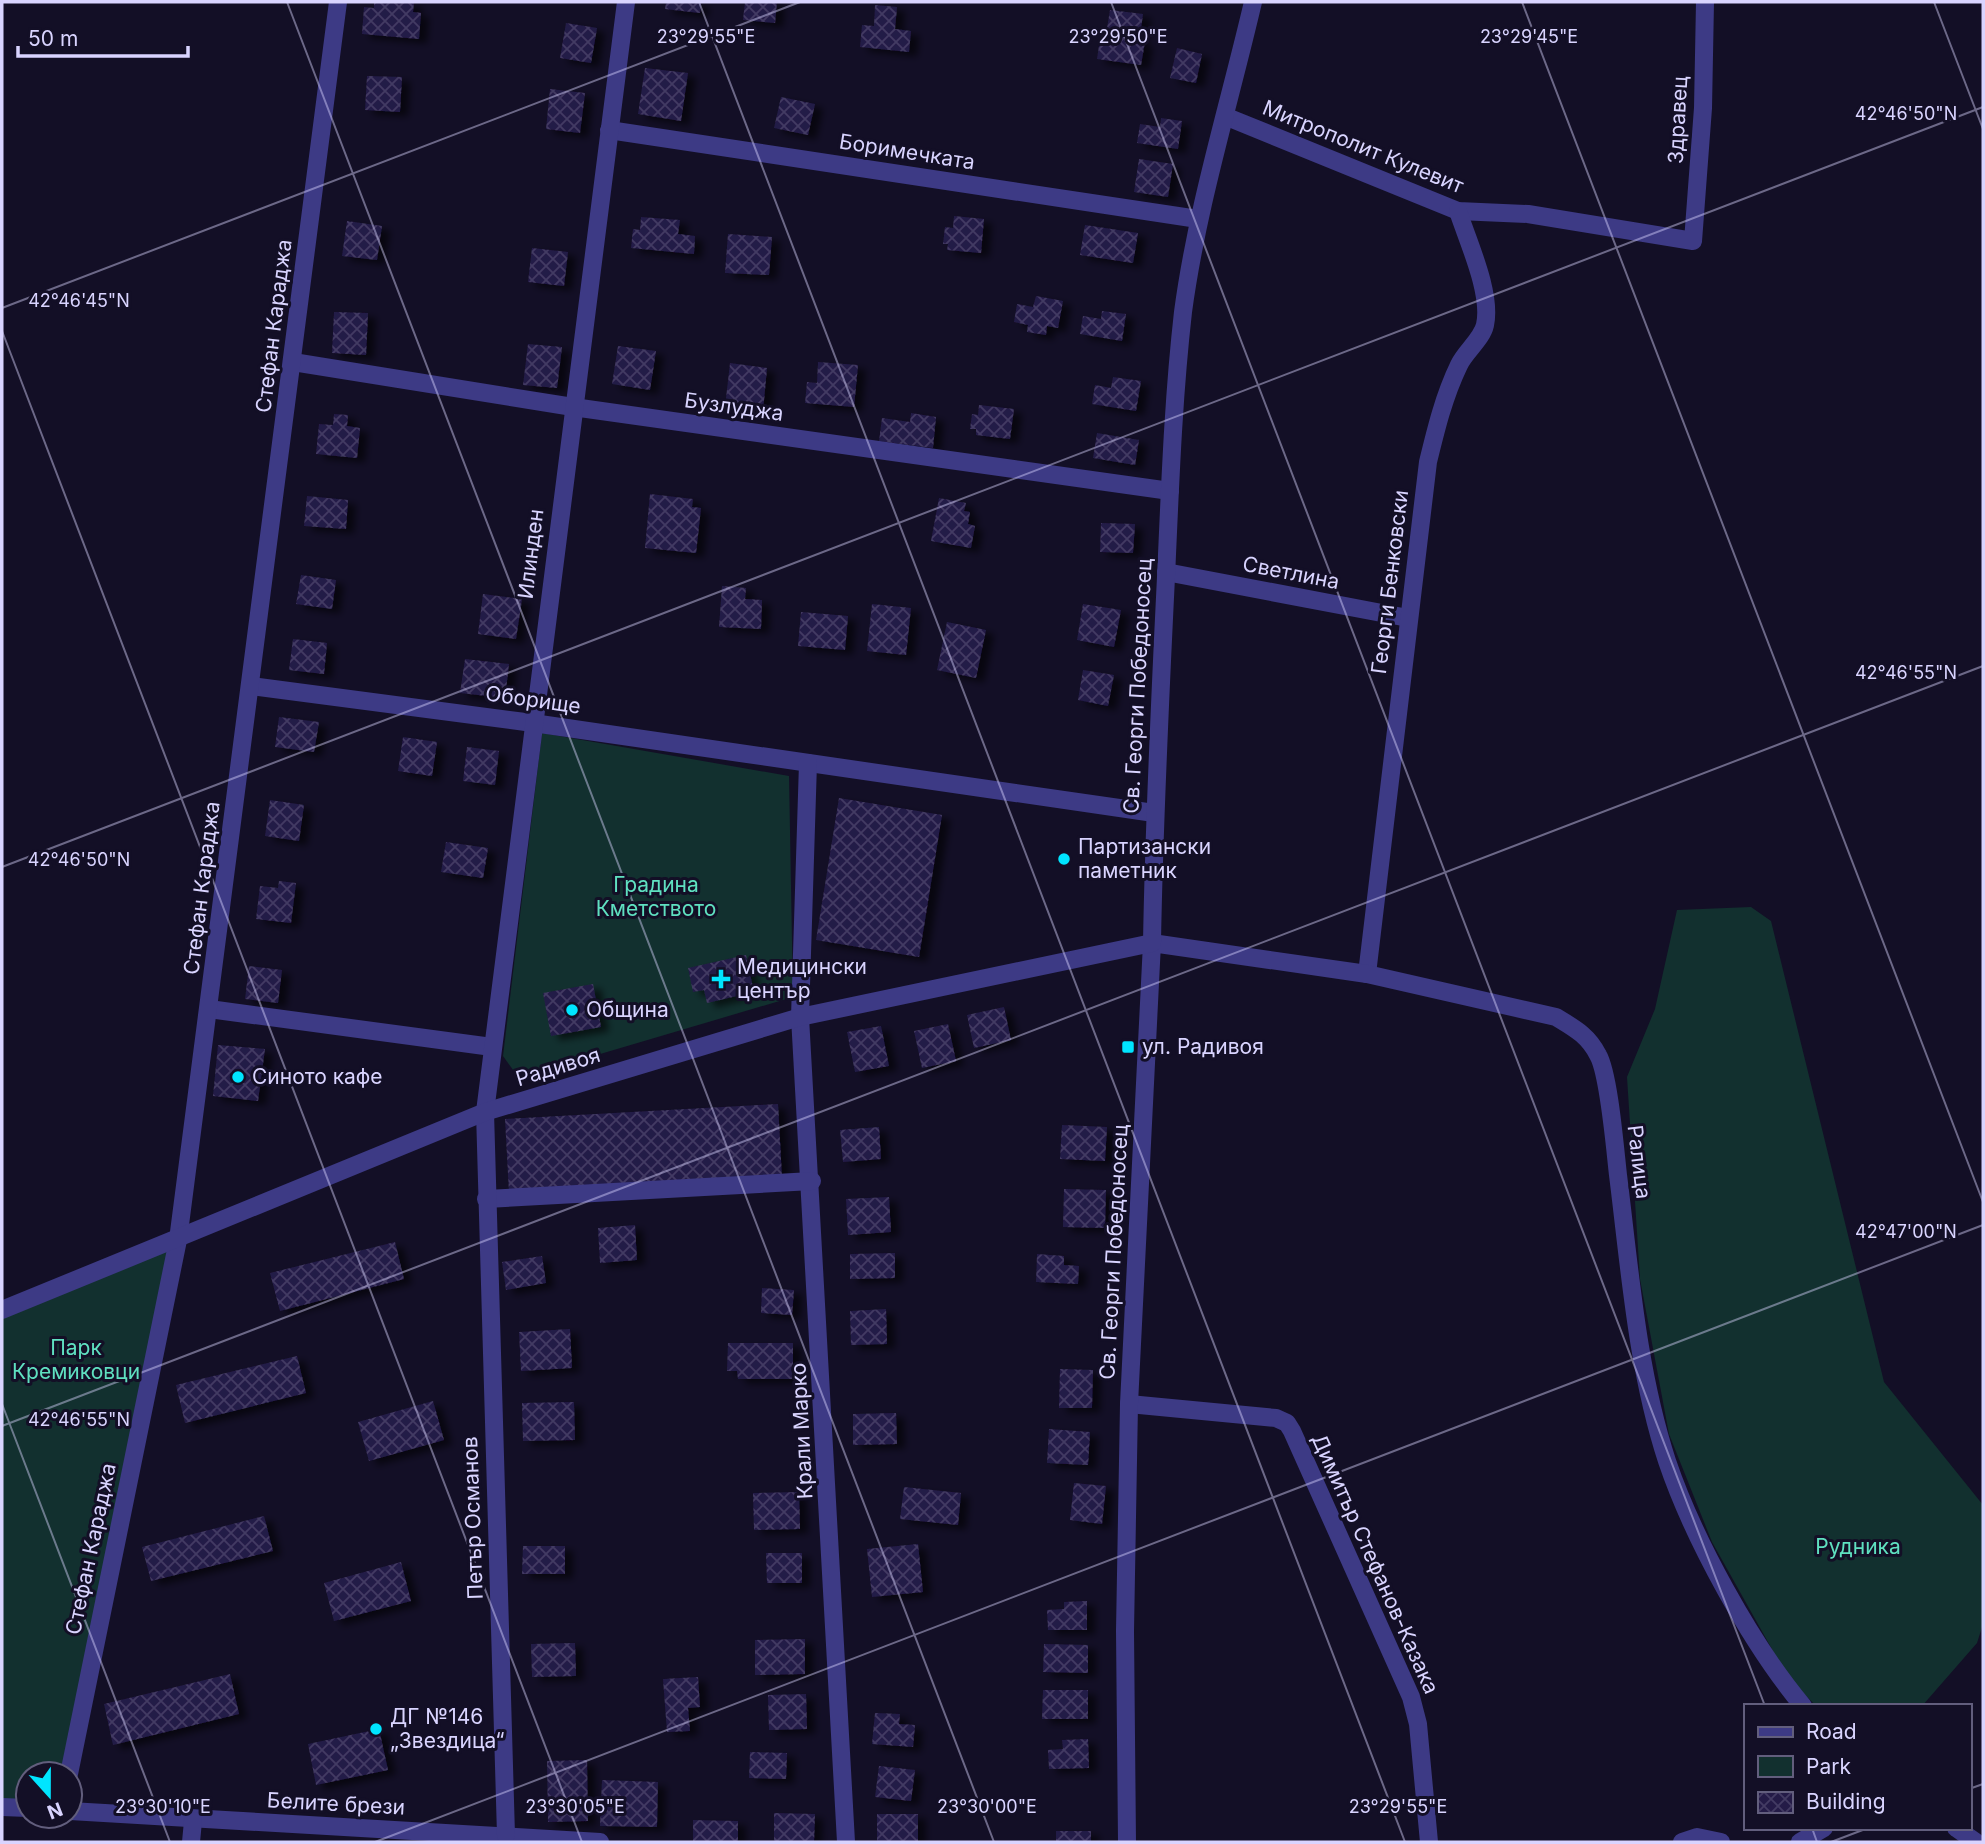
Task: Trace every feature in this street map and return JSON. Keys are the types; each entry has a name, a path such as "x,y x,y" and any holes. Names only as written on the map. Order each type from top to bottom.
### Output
{"street":[{"name":"Стефан Караджа","path":"72,1760 178,1240 338,2"},
{"name":"Илинден","path":"485,1112 626,2"},
{"name":"Св. Георги Победоносец","path":"1127,1842 1125,1631 1129,1404 1152,943 1154,813 1170,491 1183,312 1198,219 1227,117 1253,2"},
{"name":"Здравец","path":"1693,240 1703,108 1705,2"},
{"name":"Митрополит Кулевит","path":"1227,117 1458,211 1528,214 1693,240"},
{"name":"Боримечката","path":"609,130 1198,219"},
{"name":"Георги Бенковски","path":"1367,974 1428,462 1441,411 1460,363 1485,326 1485,302 1480,280 1458,211"},
{"name":"Бузлуджа","path":"293,362 573,407 1170,491"},
{"name":"Светлина","path":"1166,572 1408,618"},
{"name":"Оборище","path":"251,686 533,723 1154,813"},
{"path":"800,1017 808,763"},
{"name":"Ралица","path":"1152,943 1367,974 1556,1017 1583,1032 1600,1057 1614,1142 1637,1328 1648,1391 1668,1462 1697,1531 1750,1631 1781,1679 1801,1704"},
{"name":"Радивоя","path":"2,1310 485,1112 800,1017 1152,943"},
{"path":"209,1009 492,1047"},
{"name":"Крали Марко","path":"800,1017 812,1181 846,1842"},
{"name":"Петър Османов","path":"485,1112 485,1199 506,1835"},
{"path":"485,1199 812,1181"},
{"name":"Димитър Стефанов-Казака","path":"1129,1404 1276,1418 1287,1423 1411,1697 1418,1724 1429,1842"},
{"name":"Белите брези","path":"84,1812 193,1821 506,1835 600,1842"},
{"path":"191,1842 193,1821"},
{"path":"1800,1842 1821,1830"},
{"path":"1959,1830 1974,1840"},
{"path":"1682,1842 1697,1837 1721,1842"}],"green space":[{"name":"Градина Кметството","path":"542,733 789,776 793,997 519,1078 503,1056"},
{"name":"Рудника","path":"1751,907 1771,921 1884,1382 1983,1505 1983,1624 1977,1643 1924,1704 1814,1704 1787,1676 1712,1542 1669,1434 1640,1279 1627,1077 1655,1009 1677,910"},
{"name":"Парк Кремиковци","path":"178,1240 72,1760 14,1760 14,1807 2,1807 2,1310"}],"building":[{"path":"374,2 414,2 413,12 421,13 419,39 362,34 364,7 374,8"},
{"path":"666,2 701,2 700,13 665,9"},
{"path":"745,2 777,2 775,23 743,20"},
{"path":"875,5 897,7 895,29 911,31 909,52 860,47 862,25 874,26"},
{"path":"1110,10 1143,14 1139,42 1145,42 1141,65 1097,59 1100,39 1105,40"},
{"path":"566,23 597,28 591,63 560,58"},
{"path":"1177,48 1202,54 1196,83 1170,78"},
{"path":"645,68 688,73 681,121 638,114"},
{"path":"367,76 402,77 400,112 365,110"},
{"path":"550,89 585,93 580,133 546,129"},
{"path":"781,97 815,104 808,135 774,128"},
{"path":"1161,118 1182,121 1178,149 1137,143 1140,124 1160,127"},
{"path":"1139,159 1173,164 1168,197 1134,192"},
{"path":"954,216 984,219 981,253 947,250 948,244 943,244 945,227 953,228"},
{"path":"641,217 680,220 678,234 695,236 694,254 631,248 633,229 640,230"},
{"path":"347,221 382,226 377,260 342,256"},
{"path":"1085,225 1138,233 1133,263 1080,255"},
{"path":"728,234 772,237 769,275 725,273"},
{"path":"532,248 568,252 564,286 528,282"},
{"path":"1036,296 1063,301 1058,328 1047,326 1046,335 1027,332 1028,325 1014,322 1017,304 1033,307"},
{"path":"1102,311 1126,314 1122,341 1080,334 1083,316 1101,319"},
{"path":"334,312 368,313 366,355 332,353"},
{"path":"528,344 562,347 557,388 523,385"},
{"path":"618,346 656,351 650,390 612,384"},
{"path":"818,362 858,365 854,407 805,403 807,382 817,383"},
{"path":"730,363 767,368 763,411 725,407"},
{"path":"1113,377 1141,381 1136,411 1092,404 1095,385 1111,388"},
{"path":"979,405 1014,409 1010,439 976,435 976,429 970,429 972,414 978,415"},
{"path":"911,413 936,417 933,448 879,441 882,418 910,422"},
{"path":"334,414 348,415 347,426 360,428 357,458 316,454 319,424 333,425"},
{"path":"1097,433 1139,440 1135,465 1093,458"},
{"path":"650,494 693,499 692,507 701,508 696,553 645,548"},
{"path":"307,496 348,500 346,529 304,526"},
{"path":"939,498 966,503 964,511 970,512 968,524 975,526 971,548 931,541"},
{"path":"1101,523 1135,524 1133,553 1100,552"},
{"path":"301,575 336,580 332,609 296,604"},
{"path":"722,586 746,588 745,599 762,600 761,629 719,627"},
{"path":"483,594 522,599 516,639 478,634"},
{"path":"872,604 911,608 906,655 867,651"},
{"path":"1083,604 1121,610 1114,647 1077,640"},
{"path":"801,612 848,616 845,650 798,646"},
{"path":"947,622 986,630 976,678 937,670"},
{"path":"293,639 327,643 324,674 289,670"},
{"path":"465,659 509,664 505,698 460,693"},
{"path":"1083,670 1114,675 1108,706 1078,700"},
{"path":"279,717 319,722 314,752 275,747"},
{"path":"403,737 437,742 432,776 398,771"},
{"path":"467,747 499,751 495,785 463,781"},
{"path":"839,798 942,815 919,957 816,940"},
{"path":"270,800 304,805 299,841 265,836"},
{"path":"446,842 488,848 483,878 441,872"},
{"path":"279,881 296,883 291,923 256,919 260,886 278,888"},
{"name":"Медицински център","path":"746,955 754,992 707,1003 704,990 693,992 688,968"},
{"path":"249,966 282,970 278,1003 245,999"},
{"name":"Община","path":"593,984 601,1027 551,1036 543,993"},
{"path":"1004,1007 1011,1040 974,1048 967,1015"},
{"path":"948,1024 956,1061 922,1068 914,1031"},
{"path":"881,1026 889,1066 855,1072 847,1032"},
{"name":"Синото кафе","path":"218,1045 265,1049 258,1101 213,1096"},
{"path":"778,1104 782,1178 509,1193 505,1119"},
{"path":"1062,1125 1107,1127 1105,1161 1060,1159"},
{"path":"879,1127 881,1159 843,1162 840,1130"},
{"path":"1064,1189 1106,1190 1105,1228 1063,1227"},
{"path":"889,1197 891,1232 848,1235 846,1199"},
{"path":"635,1225 637,1260 600,1263 598,1228"},
{"path":"395,1242 404,1279 280,1311 270,1273"},
{"path":"895,1253 895,1278 850,1279 850,1254"},
{"path":"1037,1254 1064,1256 1064,1265 1079,1266 1078,1284 1036,1282"},
{"path":"542,1256 546,1283 506,1290 502,1262"},
{"path":"762,1288 794,1290 792,1315 761,1313"},
{"path":"886,1309 887,1344 851,1345 850,1311"},
{"path":"570,1329 572,1368 521,1371 519,1332"},
{"path":"728,1343 793,1343 793,1379 738,1379 737,1371 727,1371"},
{"path":"297,1356 306,1393 185,1423 176,1385"},
{"path":"1060,1369 1093,1370 1092,1408 1059,1408"},
{"path":"433,1401 444,1440 369,1461 358,1422"},
{"path":"574,1402 575,1440 523,1441 522,1403"},
{"path":"896,1413 897,1444 853,1445 853,1414"},
{"path":"1049,1429 1090,1432 1088,1465 1047,1463"},
{"path":"1074,1483 1106,1486 1102,1524 1070,1520"},
{"path":"904,1487 961,1493 958,1525 900,1519"},
{"path":"799,1492 800,1529 754,1530 753,1493"},
{"path":"264,1516 273,1551 151,1581 142,1547"},
{"path":"918,1544 923,1592 872,1597 867,1549"},
{"path":"523,1546 565,1546 565,1574 522,1574"},
{"path":"766,1553 802,1553 802,1583 767,1583"},
{"path":"401,1562 411,1601 334,1621 324,1583"},
{"path":"1087,1601 1087,1630 1048,1630 1047,1610 1064,1609 1064,1602"},
{"path":"805,1639 805,1674 755,1675 755,1640"},
{"path":"575,1643 576,1676 532,1677 531,1644"},
{"path":"1044,1644 1088,1645 1088,1673 1043,1672"},
{"path":"230,1674 239,1714 113,1745 104,1704"},
{"path":"698,1677 700,1707 688,1708 690,1731 667,1732 663,1679"},
{"path":"1043,1690 1088,1690 1088,1719 1042,1719"},
{"path":"806,1694 807,1729 769,1730 768,1695"},
{"path":"875,1713 900,1714 899,1724 915,1725 913,1747 872,1744"},
{"path":"379,1729 388,1770 316,1785 308,1744"},
{"path":"1088,1739 1089,1768 1049,1769 1048,1750 1063,1749 1062,1740"},
{"path":"750,1752 787,1753 786,1779 749,1778"},
{"path":"587,1760 588,1821 548,1822 547,1761"},
{"path":"879,1766 915,1770 911,1801 875,1797"},
{"path":"602,1780 658,1782 657,1827 600,1826"},
{"path":"774,1813 815,1814 814,1842 774,1842"},
{"path":"877,1814 918,1814 918,1842 877,1842"},
{"path":"693,1820 738,1821 738,1842 693,1842"},
{"path":"1056,1831 1091,1831 1091,1842 1056,1842"}],"place":[{"name":"Партизански паметник","path":"1064,859"},
{"name":"Медицински център","path":"721,979"},
{"name":"Община","path":"572,1010"},
{"name":"ул. Радивоя","path":"1128,1047"},
{"name":"Синото кафе","path":"238,1077"},
{"name":"ДГ №146 „Звездица“","path":"376,1729"}]}
